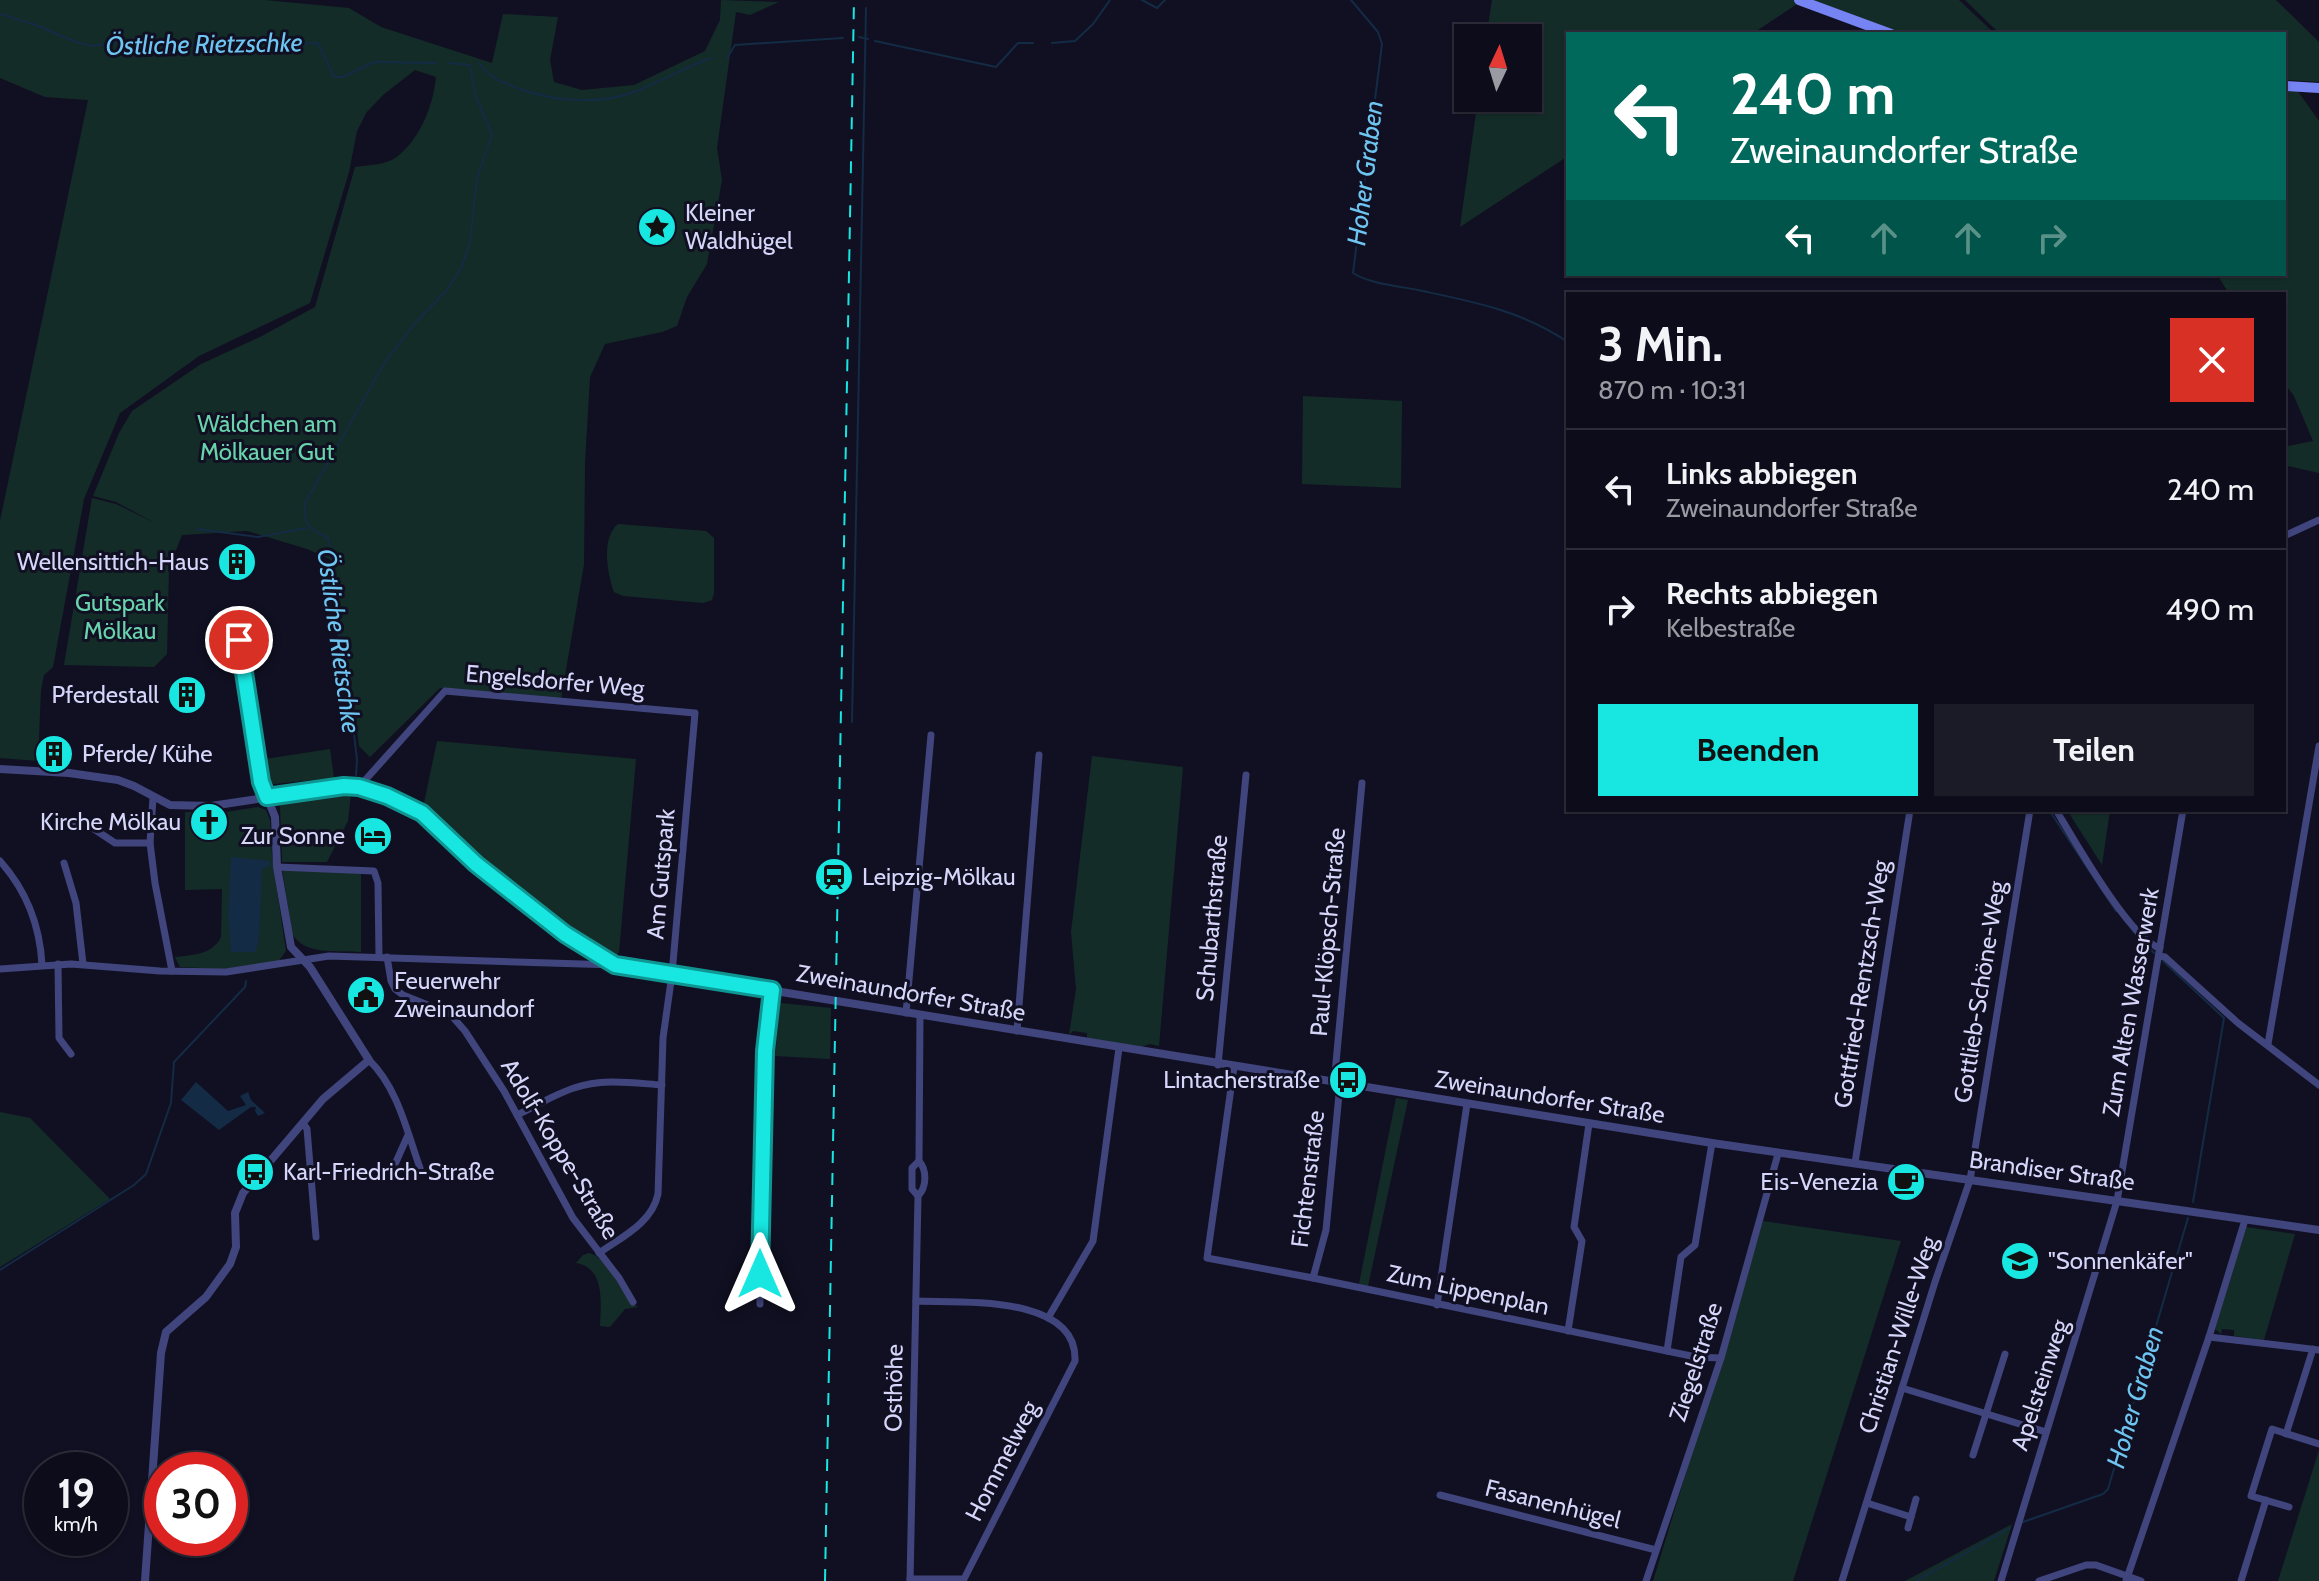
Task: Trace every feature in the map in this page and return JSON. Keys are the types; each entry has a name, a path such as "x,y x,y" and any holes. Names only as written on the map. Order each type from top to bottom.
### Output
{"main road":[{"path":"1799,0 1886,32"},
{"path":"2286,86 2319,88"}],"street":[{"path":"2286,535 2319,520"},
{"path":"245,617 235,618 261,782 275,817 277,867 288,939 376,1067 395,1100 420,1168"},
{"name":"Engelsdorfer Weg","path":"359,787 445,691 695,713"},
{"name":"Am Gutspark","path":"599,1253 643,1221 654,1206 659,1188 663,1038 672,974 695,713"},
{"path":"906,1013 931,735"},
{"path":"2268,1044 2319,746"},
{"path":"1017,1031 1039,755"},
{"name":"Zweinaundorfer Straße","path":"0,769 69,773 118,780 170,805 207,806 326,788 359,787 422,813 476,864 565,934 615,965 1778,1154"},
{"name":"Schubarthstraße","path":"1218,1065 1246,775"},
{"name":"Paul-Klöpsch-Straße","path":"1337,1084 1362,783"},
{"path":"153,798 150,843 172,971"},
{"name":"Gottfried-Rentzsch-Weg","path":"1855,1163 1910,812"},
{"name":"Gottlieb-Schöne-Weg","path":"1970,1180 2030,812"},
{"path":"2057,812 2140,935 2238,1023 2319,1085"},
{"name":"Zum Alten Wasserwerk","path":"2117,1201 2183,812"},
{"path":"63,824 85,823 115,843 150,843"},
{"path":"0,861 30,909 40,943 42,965"},
{"path":"64,863 76,903 83,964"},
{"path":"277,867 374,871 378,883 383,957"},
{"path":"0,969 83,964 226,972 316,956 615,965"},
{"name":"Adolf-Koppe-Straße","path":"383,957 395,989 450,1014 465,1031 517,1115 573,1218 619,1278 633,1302"},
{"path":"58,964 59,1038 71,1054"},
{"path":"760,1304 760,1178 765,1051 772,990"},
{"name":"Osthöhe","path":"910,1580 918,1196 924,1189 924,1167 919,1161 920,1015"},
{"path":"916,1301 1011,1305 1048,1318 1093,1241 1119,1048"},
{"path":"145,1581 163,1342 171,1327 206,1297 226,1272 236,1247 235,1220 239,1200 323,1099 369,1060"},
{"name":"Zum Lippenplan","path":"1234,1067 1207,1258 1696,1357 1721,1358"},
{"path":"517,1115 572,1088 585,1085 613,1082 662,1085"},
{"name":"Fichtenstraße","path":"1313,1278 1326,1230 1337,1084"},
{"path":"1437,1305 1467,1104"},
{"path":"303,1123 307,1129 316,1237"},
{"path":"1568,1331 1582,1241 1574,1227 1589,1124"},
{"path":"396,1162 408,1135"},
{"path":"1667,1351 1681,1257 1695,1245 1712,1143"},
{"name":"Brandiser Straße","path":"1778,1154 2319,1230"},
{"name":"Ziegelstraße","path":"1646,1581 1721,1358 1778,1154"},
{"name":"Christian-Wille-Weg","path":"1842,1581 1970,1180"},
{"name":"Apelsteinweg","path":"2001,1581 2117,1201"},
{"path":"2127,1579 2245,1220"},
{"name":"Hommelweg","path":"910,1580 964,1579 1075,1361 1071,1336 1048,1318"},
{"path":"2209,1337 2316,1349 2286,1434"},
{"path":"1973,1455 2005,1354"},
{"path":"1902,1388 2046,1432"},
{"path":"2289,1507 2251,1496 2272,1429 2319,1444"},
{"name":"Fasanenhügel","path":"1440,1495 1656,1550"},
{"path":"1908,1528 1916,1499"},
{"path":"2241,1581 2266,1500"},
{"path":"1867,1503 1911,1517"},
{"path":"2039,1581 2086,1565 2096,1565 2127,1579 2141,1581"}],"green space":[{"path":"0,0 265,0 349,8 381,27 492,63 503,14 558,17 550,60 554,82 582,90 634,85 705,51 720,20 721,0 779,2 750,15 736,12 717,148 722,180 707,264 687,297 677,326 605,344 590,377 584,564 561,699 440,688 370,757 359,746 350,678 334,611 330,559 247,531 182,535 169,568 167,654 154,667 64,665 92,498 116,504 157,524 116,502 93,496 119,433 132,411 201,364 315,307 355,167 394,159 413,140 424,120 436,77 415,70 383,95 366,113 357,131 349,172 310,303 199,356 120,413 84,499 53,667 44,675 41,690 38,761 0,758 0,521 88,100 45,97 0,78"},
{"path":"1492,0 1803,0 1755,32 1566,32 1566,157 1460,227 1476,112 1542,112 1542,24 1488,24"},
{"path":"1813,0 1959,0 1993,32 1899,32"},
{"path":"1965,0 2276,0 2319,42 2319,82 2286,80 2286,32 1998,32"},
{"path":"2286,89 2297,90 2319,121 2319,473 2286,465 2286,447 2313,441 2294,396 2286,386 2286,292 2228,292 2218,276 2286,276"},
{"path":"1303,396 1402,401 1401,488 1302,484"},
{"path":"618,524 706,531 714,538 712,600 703,603 623,596 614,592 607,547"},
{"path":"437,741 636,759 616,958 607,955 476,862 427,812 424,803"},
{"path":"330,749 334,778 274,784 269,781 265,759"},
{"path":"1092,756 1183,767 1159,1046 1150,1044 1141,1047 1087,1039 1087,1033 1073,1031 1069,1035 1076,989 1071,932"},
{"path":"351,793 348,821 327,862 282,862 280,806 283,802"},
{"path":"258,807 266,810 270,820 286,951 278,962 223,969 180,967 175,957 207,951 221,937 222,889 185,890 185,812 226,812"},
{"path":"2068,812 2110,812 2102,865"},
{"path":"282,868 361,871 361,952 313,949 297,940 292,933"},
{"path":"780,1003 831,1008 830,1059 775,1056"},
{"path":"1396,1098 1408,1100 1368,1286 1359,1284"},
{"path":"0,1112 30,1118 110,1199 0,1267"},
{"path":"1763,1221 1901,1241 1793,1581 1653,1581"},
{"path":"2246,1227 2295,1234 2264,1340 2234,1336 2234,1330 2222,1329 2221,1334 2215,1329"},
{"path":"589,1253 604,1263 631,1302 638,1307 625,1309 610,1327 600,1326 597,1279 592,1271 576,1263"},
{"path":"2319,1450 2319,1581 2278,1581"},
{"path":"2012,1524 1994,1581 1905,1581"}],"water":[{"path":"231,857 270,861 270,866 262,869 260,926 255,952 231,952 228,916"},
{"path":"196,1082 228,1111 246,1105 240,1096 248,1092 251,1100 265,1113 258,1116 256,1107 251,1107 219,1130 181,1100"}],"waterway":[{"name":"Hoher Graben","path":"1052,43 1075,41 1093,24 1110,0"},
{"name":"Hoher Graben","path":"1142,0 1157,8 1165,0"},
{"name":"Hoher Graben","path":"1351,0 1378,32 1382,44 1353,273 1376,282 1496,308 1532,322 1566,341"},
{"path":"852,722 866,8"},
{"name":"Östliche Rietzschke","path":"0,14 92,46 124,41 134,46 318,43 334,77 343,77 374,62 436,63"},
{"path":"859,37 868,39"},
{"name":"Hoher Graben","path":"727,58 735,45 843,38"},
{"name":"Hoher Graben","path":"875,41 996,67 1018,43 1033,43"},
{"name":"Hoher Graben","path":"479,63 492,76 520,89 548,97 594,100 637,91 711,58"},
{"name":"Östliche Rietschke","path":"356,775 349,690 336,620 335,570 328,538 306,522 305,503 385,362 416,322 447,290 462,266 470,243 477,178 492,135 475,94 470,65 449,63"},
{"name":"Östliche Rietzschke","path":"197,529 258,537 307,528"},
{"name":"Hoher Graben","path":"2050,812 2116,911"},
{"name":"Hoher Graben","path":"2133,931 2154,953"},
{"name":"Hoher Graben","path":"2163,961 2224,1018 2193,1202"},
{"name":"Östliche Rietschke","path":"0,1270 134,1185 146,1174 171,1103 174,1062 245,987 246,981"},
{"name":"Hoher Graben","path":"2023,1522 2103,1494 2108,1489 2188,1218"},
{"name":"Hoher Graben","path":"1916,1581 2010,1528"}],"railway":[{"path":"825,1581 854,0"}],"place":[{"name":"Kleiner Waldhügel","path":"657,227"},
{"name":"Wellensittich-Haus","path":"237,562"},
{"name":"Pferdestall","path":"187,695"},
{"name":"Pferde/ Kühe","path":"54,754"},
{"name":"Kirche Mölkau","path":"209,822"},
{"name":"Zur Sonne","path":"373,836"},
{"name":"Leipzig-Mölkau","path":"834,877"},
{"name":"Feuerwehr Zweinaundorf","path":"366,995"},
{"name":"Lintacherstraße","path":"1348,1080"},
{"name":"Karl-Friedrich-Straße","path":"255,1172"},
{"name":"Eis-Venezia","path":"1906,1182"},
{"name":"\"Sonnenkäfer\"","path":"2020,1261"}],"route":[{"path":"239,640 261,782 267,797 344,786 359,787 387,796 422,813 476,864 565,934 615,965 772,990 765,1051 760,1274"}],"park label":[{"name":"Wäldchen am Mölkauer Gut","path":"267,438"},
{"name":"Gutspark Mölkau","path":"120,617"}]}
